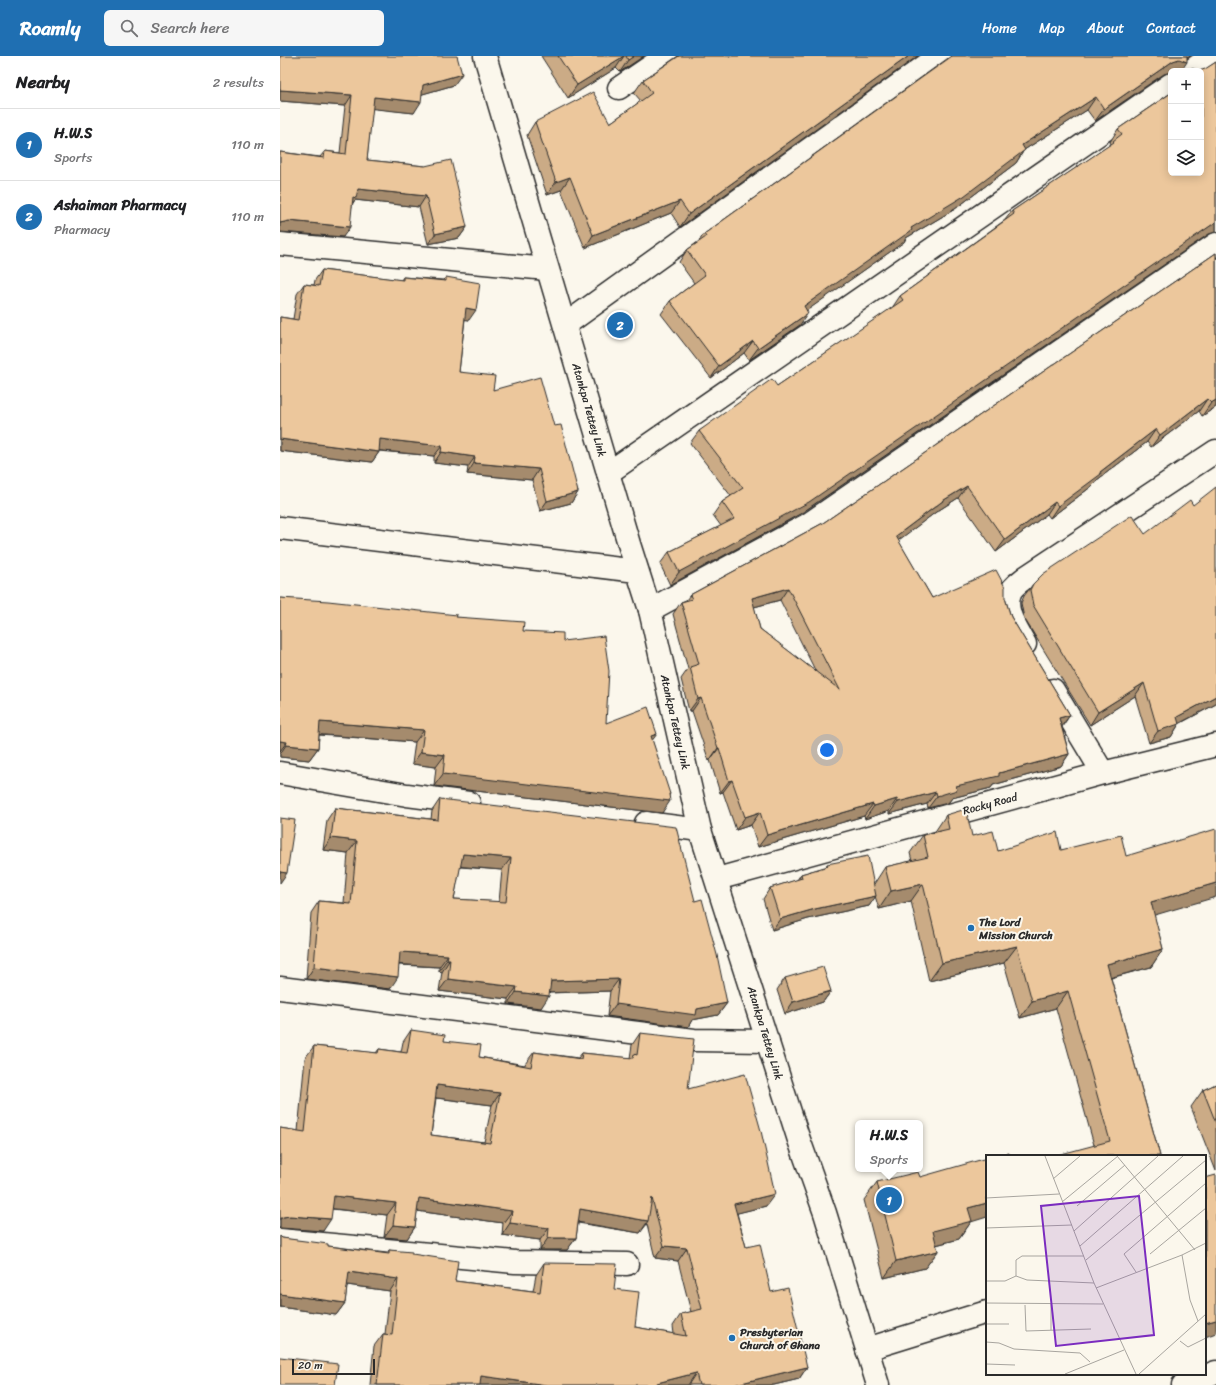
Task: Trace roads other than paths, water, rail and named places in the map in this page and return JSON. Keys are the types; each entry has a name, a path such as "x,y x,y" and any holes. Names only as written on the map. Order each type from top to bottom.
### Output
{"street":[{"name":"Atankpa Tettey Link","path":"485,56 547,269 650,610 700,830 825,1214 878,1385"},
{"path":"619,88 666,56"},
{"path":"565,325 939,56"},
{"path":"1194,68 1212,56"},
{"path":"608,473 1168,86"},
{"path":"280,244 547,269"},
{"path":"650,610 807,525 1216,244"},
{"path":"1103,773 1013,623 1007,606 1010,592 1026,577 1216,451"},
{"path":"280,528 637,571"},
{"name":"Rocky Road","path":"717,879 1103,773 1216,744"},
{"path":"280,773 407,796 486,805"},
{"path":"629,821 700,830"},
{"path":"280,988 694,1040 768,1042"},
{"path":"280,1240 515,1262 627,1264"},
{"path":"867,1349 986,1312"},
{"path":"1184,1385 1216,1372"}],"place":[{"name":"Ashaiman Pharmacy","path":"620,325"},
{"name":"The Lord Mission Church","path":"971,928"},
{"name":"H.W.S","path":"889,1200"},
{"name":"Presbyterian Church of Ghana","path":"732,1338"}]}
